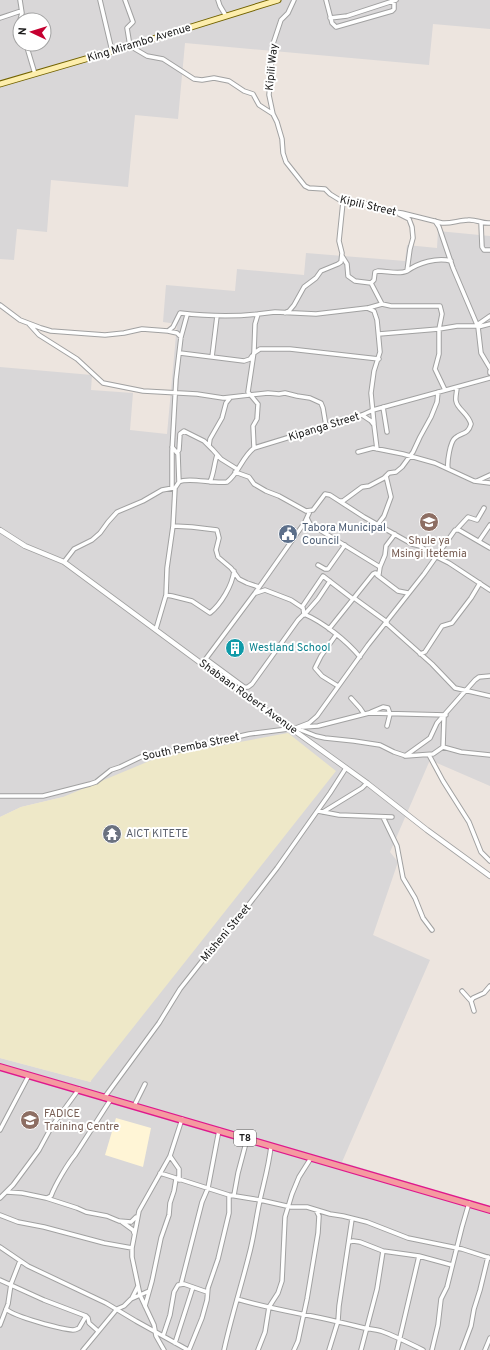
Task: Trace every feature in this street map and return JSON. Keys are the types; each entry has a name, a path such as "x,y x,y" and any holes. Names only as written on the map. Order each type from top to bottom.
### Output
{"highway":[{"name":"T8","path":"0,1067 490,1210"}],"main road":[{"name":"King Mirambo Avenue","path":"0,84 130,46 278,0"}],"street":[{"path":"0,18 21,11 20,0"},
{"path":"100,0 112,51"},
{"path":"125,0 133,21 127,28 130,46 147,56 162,59 194,79 202,80 214,78 230,82 244,91 253,94 259,105 273,114"},
{"path":"218,0 226,16"},
{"name":"Kipili Way","path":"273,114 268,95 273,44 281,20 288,13 294,0"},
{"path":"326,0 330,18 332,24 336,27 365,20 392,11 395,0 347,16 330,18"},
{"path":"28,52 35,74"},
{"name":"Kipili Street","path":"273,114 282,139 286,162 302,182 309,188 325,189 343,202 369,204 384,210 447,224 467,220 489,224"},
{"path":"343,202 339,241 342,256 347,264 346,272 348,276 355,281 371,282"},
{"path":"396,212 409,218 412,227 413,241 410,249 407,271"},
{"path":"434,221 439,227 477,326 481,351 490,370"},
{"path":"481,223 482,247 484,250 490,250"},
{"path":"284,313 289,311 294,305 306,285 316,278 323,269 338,264 342,256"},
{"path":"371,282 374,280 375,272 378,271 402,272 407,271 413,266 427,262 442,260 451,261"},
{"path":"371,282 382,304"},
{"path":"168,331 173,327 180,313 188,315 217,316 275,312 316,314 367,308 382,304 391,306 440,306 442,318 439,329 439,354 435,369 445,390"},
{"path":"0,305 17,318 29,324 51,330 105,335 142,329 168,331 177,333 181,337"},
{"path":"367,308 372,309 375,313 379,334 380,352 374,372 371,393 377,449"},
{"path":"64,562 74,549 100,534 117,512 162,490 174,488 179,482 185,480 227,482 242,460 254,448 253,426 257,419 258,404 248,392 255,324 258,314"},
{"path":"156,629 166,595 167,568 173,526 174,488 172,447 175,393 181,337 188,315"},
{"path":"212,357 217,316"},
{"path":"477,326 490,316"},
{"path":"29,324 39,336 77,359 101,382 144,391 189,393 223,398 285,392 317,401 322,406 326,426"},
{"path":"379,334 490,324"},
{"path":"180,354 244,361 250,359 260,349 290,349 379,359"},
{"name":"Kipanga Street","path":"254,448 362,415 383,407 490,378"},
{"path":"448,468 449,455 453,441 456,437 466,432 471,424 466,414 457,405 457,388"},
{"path":"339,501 343,501 362,487 369,486 389,473 398,470 411,456 436,407 438,392"},
{"path":"209,446 210,439 222,418 226,403 230,398"},
{"path":"383,407 387,432"},
{"path":"362,415 374,424"},
{"path":"179,482 177,453 179,450 180,434 182,432 188,433 204,442 221,459 249,477 254,484 279,496 302,510 310,512"},
{"path":"204,442 210,439"},
{"path":"172,447 177,453"},
{"path":"358,452 377,449 411,456 448,468 453,472 477,481 490,483"},
{"path":"210,482 217,455"},
{"path":"477,481 490,475"},
{"path":"378,524 384,516 391,497 386,476"},
{"path":"202,664 255,593 310,512 325,494 330,495 364,517 412,544 420,546 426,552 436,556 490,590"},
{"path":"295,727 312,721 457,529 469,517 477,520 484,508"},
{"path":"307,517 310,524 380,567"},
{"path":"479,541 490,525"},
{"path":"173,526 188,526 217,530 219,538 216,550 217,554 242,581 259,587"},
{"path":"457,529 472,536 490,548"},
{"name":"Shabaan Robert Avenue","path":"0,530 25,546 64,562 235,688 295,727 427,830 490,876"},
{"path":"374,573 379,574 385,555 386,546 395,534"},
{"path":"318,565 328,569 345,546"},
{"path":"166,595 192,602 210,612 230,588 234,571"},
{"path":"374,573 386,580 398,591 408,593"},
{"path":"329,629 374,573"},
{"path":"302,607 322,576 325,576 387,622 454,688 465,692 490,696"},
{"path":"235,688 244,688 252,684 294,624 322,593 330,581"},
{"path":"420,654 426,650 442,626 452,624 480,583"},
{"path":"255,593 266,590 302,607 304,614 329,629 360,657"},
{"path":"336,635 321,656 315,668 322,676 338,686"},
{"path":"206,659 244,688"},
{"path":"404,756 430,738 436,725 477,678 490,676"},
{"path":"350,698 364,714"},
{"path":"369,713 386,707 389,709 390,714 387,726"},
{"path":"369,713 445,716"},
{"name":"South Pemba Street","path":"0,796 43,796 94,783 111,770 147,754 180,750 249,734 295,727 318,726 369,713"},
{"path":"295,727 325,738 380,745 404,756 437,752 443,746 445,716"},
{"path":"443,746 461,752 490,755"},
{"path":"429,754 443,781 468,822 481,852 490,861"},
{"name":"Misheni Street","path":"104,1098 159,1023 180,989 256,896 318,811 346,768"},
{"path":"323,812 362,788 367,783"},
{"path":"318,811 339,815 392,817"},
{"path":"383,817 397,846 403,878 415,898 423,918 432,930"},
{"path":"471,1001 473,998 484,993 490,986"},
{"path":"462,991 471,1001 474,1011"},
{"path":"0,1130 29,1075"},
{"path":"134,1106 145,1084"},
{"path":"1,1196 7,1192 39,1150 52,1126 79,1089"},
{"path":"46,1198 51,1196 70,1160 75,1156 111,1100"},
{"path":"122,1222 131,1222 137,1216 170,1156 182,1119"},
{"path":"163,1336 170,1315 174,1292 178,1285 181,1284 202,1202 208,1188 219,1130"},
{"path":"234,1195 247,1139"},
{"path":"224,1350 251,1248 260,1200 268,1169 271,1146"},
{"path":"145,1306 150,1290 160,1238 169,1215 170,1203 178,1179 179,1169 170,1156"},
{"path":"258,1350 265,1332 269,1307 278,1293 282,1281 285,1221 288,1207 299,1177 311,1158"},
{"path":"160,1173 228,1195 260,1200 288,1207 302,1206 376,1225 408,1238 457,1248 489,1257 474,1309 471,1326 462,1350"},
{"path":"7,1192 22,1193 46,1198 86,1212 106,1216 122,1222 133,1230 134,1234"},
{"path":"1,1249 20,1261 106,1303 136,1322 188,1350 192,1344 203,1314 207,1300 207,1292 218,1259 229,1213 228,1195"},
{"path":"432,1350 441,1298 447,1287 469,1203"},
{"path":"294,1350 298,1341 304,1314 319,1228 319,1216 316,1210"},
{"path":"0,1215 18,1222 44,1227 99,1242 132,1248"},
{"path":"137,1216 132,1257 140,1295 154,1325 156,1336 164,1350"},
{"path":"330,1350 338,1321 352,1219"},
{"path":"349,1242 360,1242 384,1251 419,1256 452,1265"},
{"path":"361,1350 377,1289 384,1251"},
{"path":"397,1350 419,1256"},
{"path":"0,1325 6,1309 11,1284 20,1261"},
{"path":"0,1280 44,1300 86,1316 89,1323 98,1331"},
{"path":"181,1284 207,1292"},
{"path":"82,1350 117,1310 131,1299 138,1286"},
{"path":"175,1343 193,1287"},
{"path":"131,1299 150,1290"},
{"path":"237,1299 338,1321 366,1329 381,1331 422,1350"},
{"path":"6,1309 47,1325 74,1330 79,1328 86,1316"},
{"path":"485,1350 489,1341"}],"shaded area":[{"path":"0,0 490,0 490,29 433,24 429,65 185,43 178,119 135,115 128,187 51,180 47,232 17,229 14,260 0,259"},
{"path":"438,231 490,236 490,786 430,760 390,852 398,862 373,935 430,960 342,1162 490,1207 490,1350 0,1350 0,1058 91,1082 63,797 21,807 0,817 0,367 92,375 91,390 133,393 130,430 167,434 177,324 163,322 166,285 235,291 237,269 304,275 306,253 405,261 407,245 437,248"},
{"path":"288,733 336,771 90,1082 0,1058 0,817 21,807 63,797 159,757"},
{"path":"116,1118 151,1128 143,1167 105,1155"}],"place":[{"name":"Shule ya Msingi Itetemia","path":"429,522"},
{"name":"Tabora Municipal Council","path":"288,534"},
{"name":"Westland School","path":"235,648"},
{"name":"AICT KITETE","path":"112,834"},
{"name":"FADICE Training Centre","path":"30,1120"}]}
